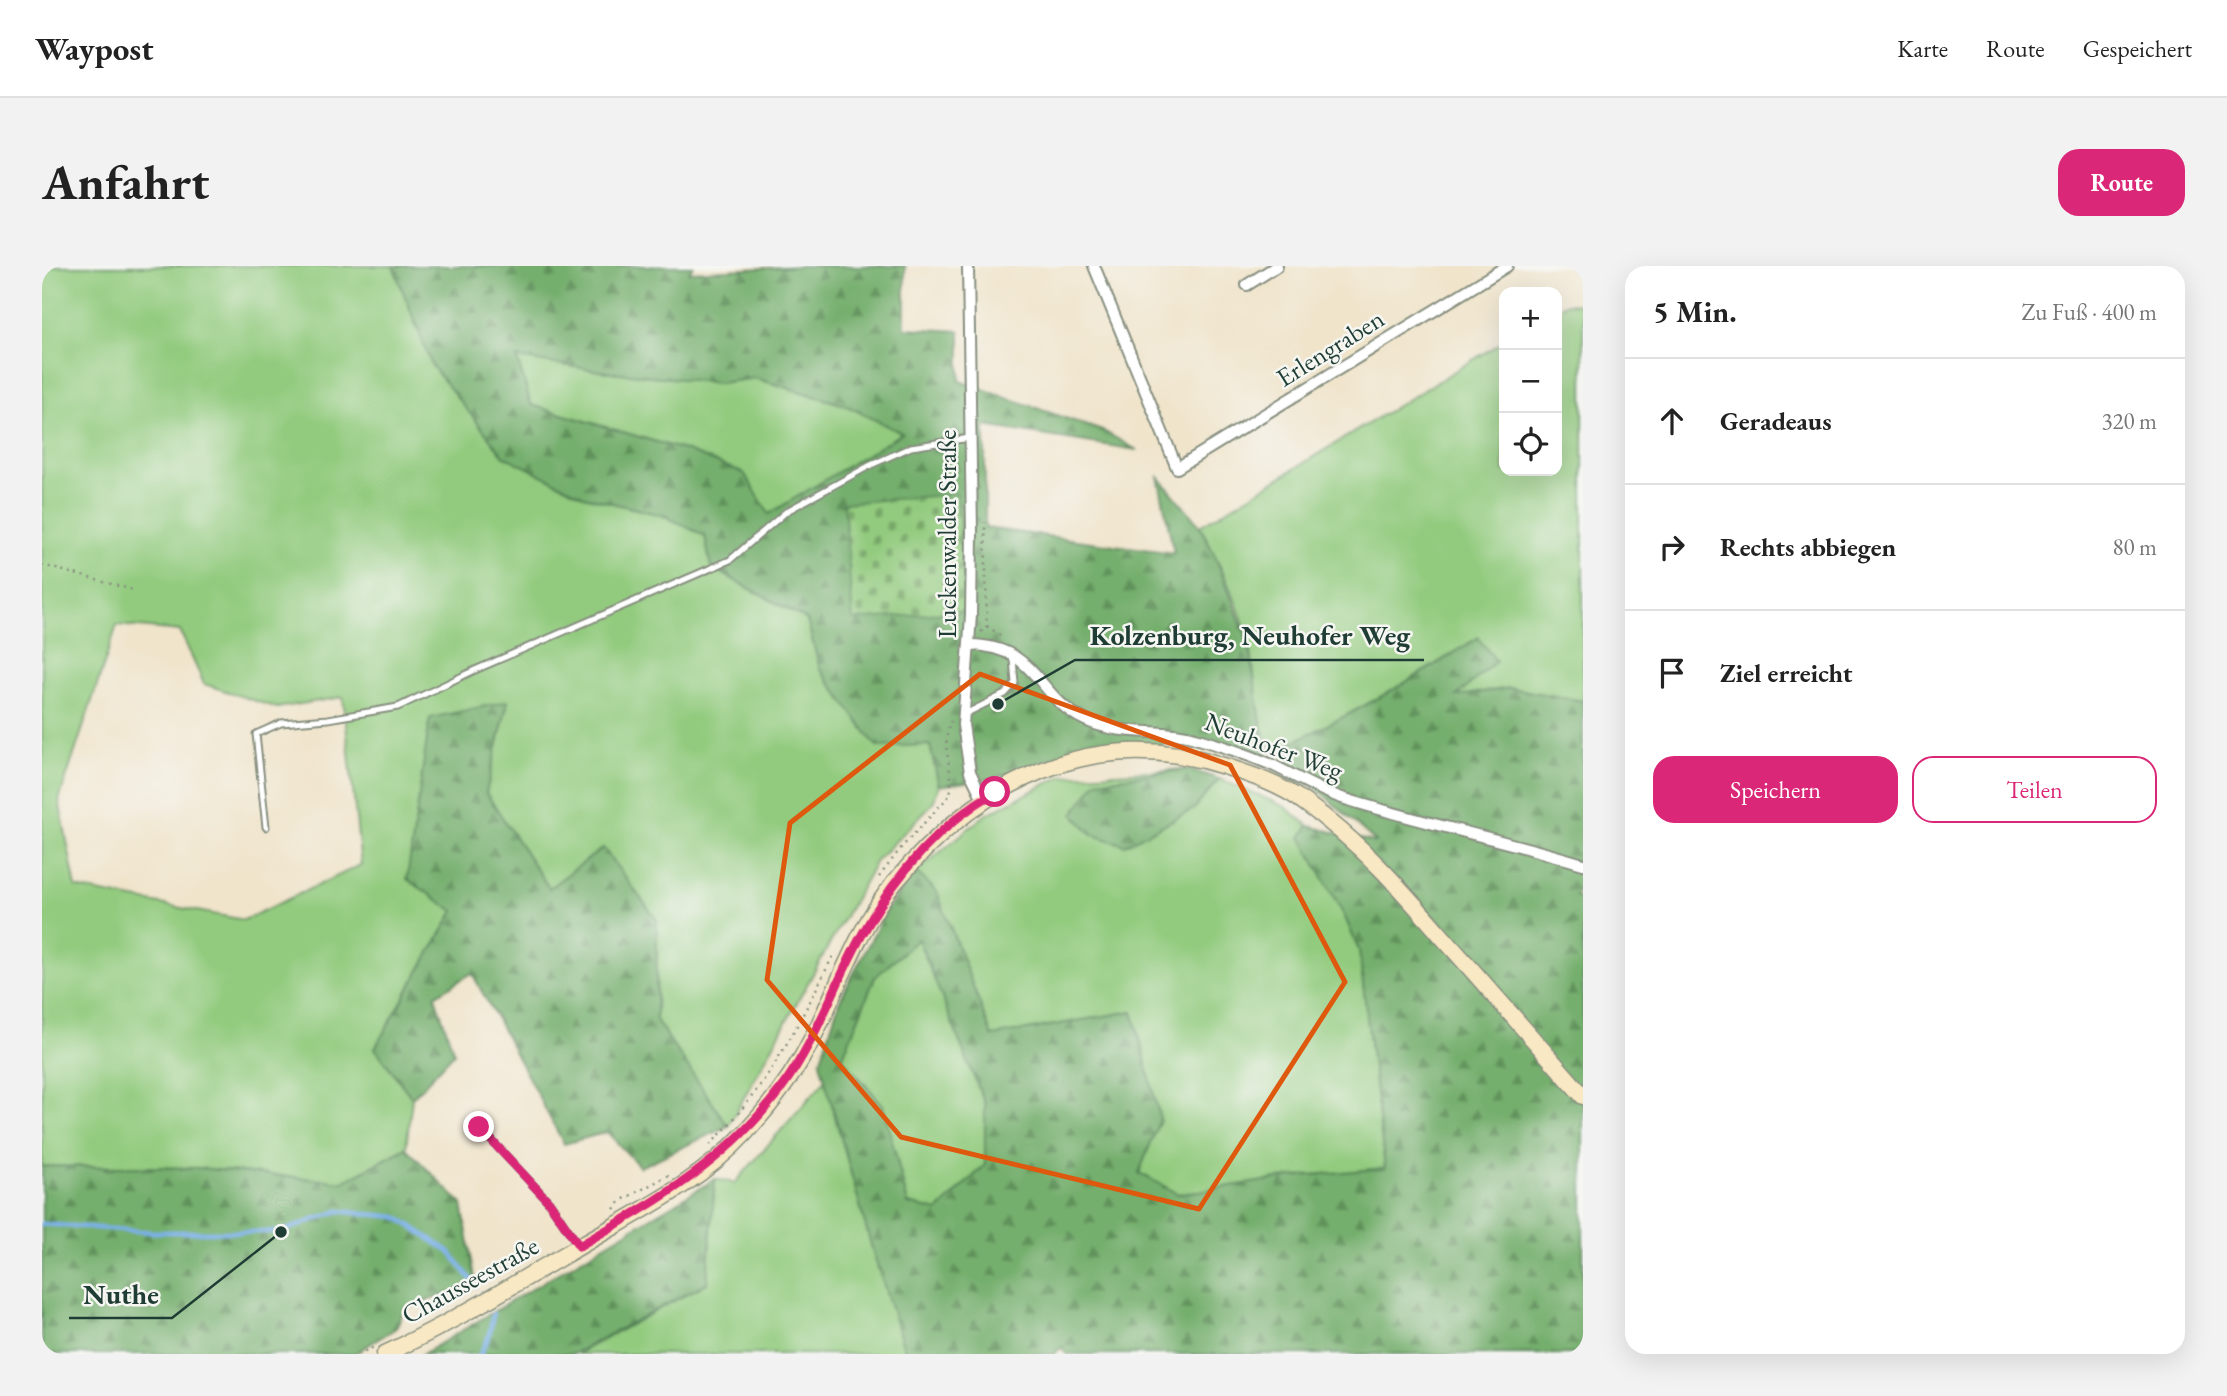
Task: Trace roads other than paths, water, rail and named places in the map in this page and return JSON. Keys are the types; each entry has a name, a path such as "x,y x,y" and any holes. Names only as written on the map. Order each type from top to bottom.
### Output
{"main road":[{"name":"Chausseestraße","path":"385,1354 461,1315 654,1202 743,1136 783,1086 811,1041 862,934 891,887 931,840 983,799 1010,783 1065,761 1120,751 1170,752 1211,762 1268,782 1301,799 1361,846 1583,1096"}],"street":[{"name":"Luckenwalder Straße","path":"968,266 970,645 963,715 970,772 983,799"},
{"name":"Erlengraben","path":"1094,266 1177,468 1507,266"},
{"path":"1247,285 1277,266"},
{"name":"Neuhofer Weg","path":"970,645 990,645 1010,653 1040,677 1063,704 1084,720 1111,729 1192,737 1269,764 1341,797 1583,864"}],"lane":[{"path":"266,828 256,734 281,723 328,719 398,707 475,670 730,561 787,511 870,465 911,447 970,438"},
{"path":"963,715 1005,694 1015,683 1016,665 1010,653"},
{"path":"479,1127 549,1202 579,1246"}],"waterway":[{"path":"42,1224 153,1232 281,1232 338,1211 397,1217 450,1252 476,1286"},
{"path":"480,1354 489,1336 493,1314"}],"place":[{"name":"Kolzenburg, Neuhofer Weg","path":"998,704"},
{"name":"Nuthe","path":"281,1232"}]}
